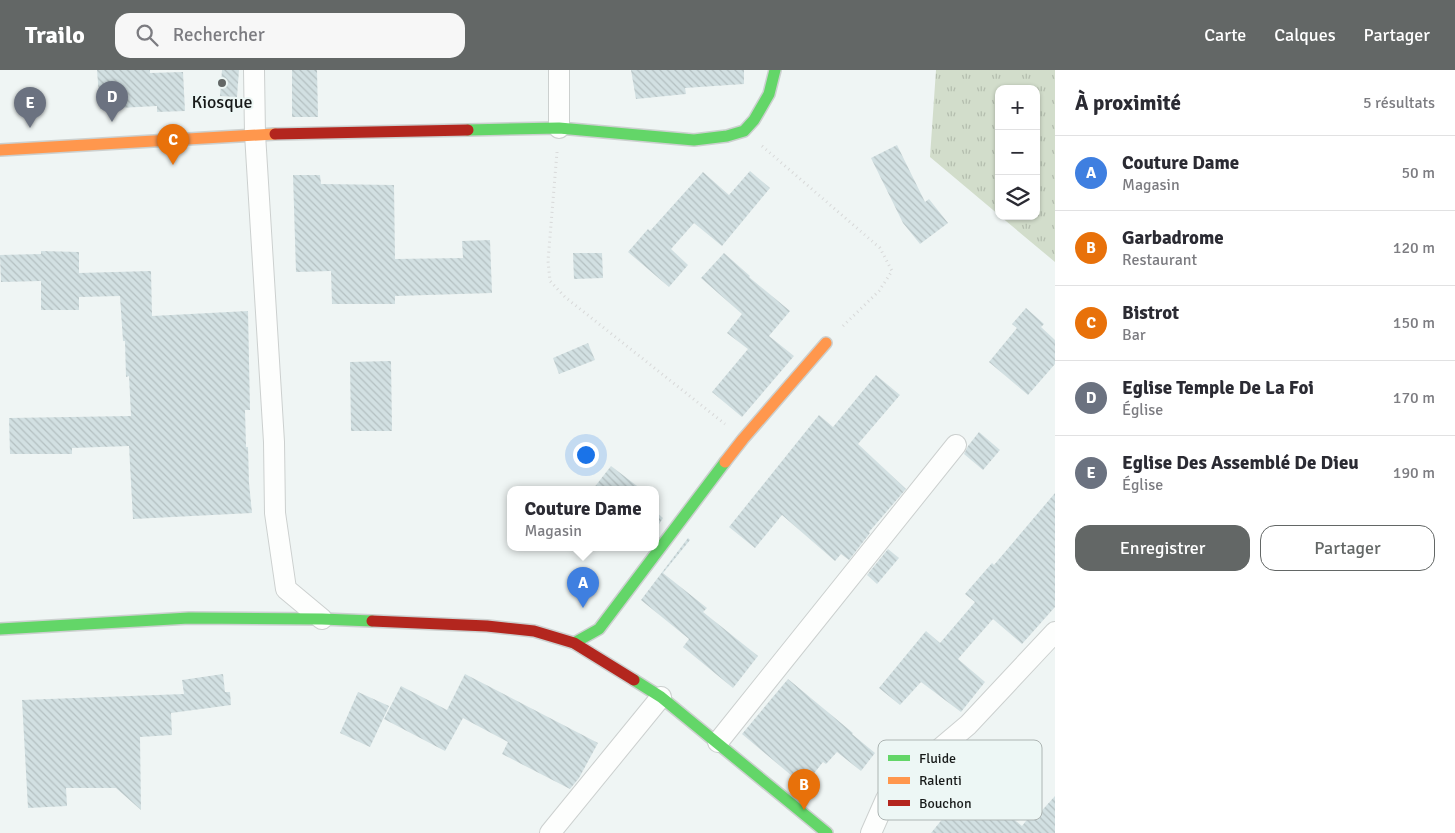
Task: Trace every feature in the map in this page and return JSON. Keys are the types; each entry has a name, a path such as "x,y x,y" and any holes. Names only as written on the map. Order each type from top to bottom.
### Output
{"street":[{"path":"254,70 255,134 274,442 275,513 286,589 322,619"},
{"path":"559,70 559,128"},
{"path":"0,150 255,134 559,128 694,140 744,131 758,114 771,91 775,70"},
{"path":"659,550 743,439 826,343"},
{"path":"718,742 956,445"},
{"path":"574,643 599,629 658,551"},
{"path":"0,629 189,618 322,619 487,626 534,631 574,643 661,697 827,833"},
{"path":"950,740 968,725 1055,632"},
{"path":"550,833 661,697"},
{"path":"871,833 878,817"}],"path":[{"path":"559,128 548,261 550,281 743,439"},
{"path":"744,131 880,248 892,271 879,291 826,343"}],"green space":[{"path":"936,70 1055,70 1055,262 1005,220 1040,220 1040,85 995,85 995,212 930,157"}],"building":[{"path":"97,70 150,70 150,73 183,72 185,111 157,112 157,106 100,109"},
{"path":"222,70 239,70 237,97 220,96"},
{"path":"292,70 317,70 318,117 292,117"},
{"path":"631,70 744,70 744,84 685,88 686,94 636,99"},
{"path":"897,145 925,202 929,199 948,223 920,244 903,223 871,158"},
{"path":"750,171 770,188 722,246 694,223 671,249 688,265 669,287 628,252 648,229 650,231 703,172 729,195"},
{"path":"293,175 320,175 321,184 394,185 395,259 463,258 462,241 490,240 492,293 395,296 395,304 332,304 331,271 296,272"},
{"path":"41,251 79,252 79,273 151,271 152,316 248,311 250,410 245,410 246,447 248,447 252,513 133,519 129,446 72,448 72,454 10,454 9,418 131,416 129,376 126,377 125,341 123,341 120,296 79,297 79,310 41,310 41,281 1,282 0,255 41,254"},
{"path":"573,253 602,253 603,278 574,279"},
{"path":"724,253 749,277 790,311 769,336 794,356 742,417 712,392 748,349 727,333 742,314 701,278"},
{"path":"1026,308 1044,324 1041,327 1055,340 1055,364 1028,395 989,362 1017,328 1012,324"},
{"path":"588,343 595,360 559,374 553,358"},
{"path":"391,361 392,431 351,431 350,362"},
{"path":"876,375 900,395 858,444 906,489 869,532 849,560 841,554 835,561 782,515 755,548 729,527 819,415 833,427"},
{"path":"979,432 1000,450 983,470 964,454"},
{"path":"611,466 637,486 595,486"},
{"path":"1055,493 1055,607 1022,644 993,619 958,659 985,682 961,712 921,682 900,705 879,688 926,631 940,643 975,602 965,594 992,563 994,565"},
{"path":"659,515 663,518 659,524"},
{"path":"688,538 690,540 663,573 707,608 703,612 758,656 733,688 683,647 689,639 641,600"},
{"path":"888,549 899,558 877,584 867,575"},
{"path":"223,674 225,692 230,692 231,705 171,713 172,735 140,737 141,810 116,788 66,788 67,806 28,808 22,700 184,694 182,680"},
{"path":"465,674 598,743 579,778 570,789 502,754 508,742 463,718 445,751 384,719 401,686 447,710"},
{"path":"788,679 875,753 861,771 837,752 826,764 823,762 804,786 742,734"},
{"path":"358,692 389,706 370,747 340,733"},
{"path":"1055,796 1055,833 931,833 942,820 1015,820 1022,826 1027,820 1042,820 1042,810"}],"traffic: fast":[{"path":"468,130 559,128 694,140 727,136 744,131 754,120 769,94 775,70"},
{"path":"659,549 725,462"},
{"path":"574,643 599,629 658,551"},
{"path":"0,629 189,618 372,621"},
{"path":"634,680 661,697 827,833"}],"traffic: slow":[{"path":"0,150 275,134"},
{"path":"725,462 826,343"}],"traffic: jam":[{"path":"275,134 468,130"},
{"path":"372,621 487,626 534,631 574,643 634,680"}],"place":[{"name":"Kiosque","path":"222,83"},
{"name":"Eglise Temple De La Foi","path":"112,122"},
{"name":"Eglise Des Assemblé De Dieu","path":"30,128"},
{"name":"Bistrot","path":"173,165"},
{"name":"Couture Dame","path":"583,608"},
{"name":"Garbadrome","path":"804,810"}]}
